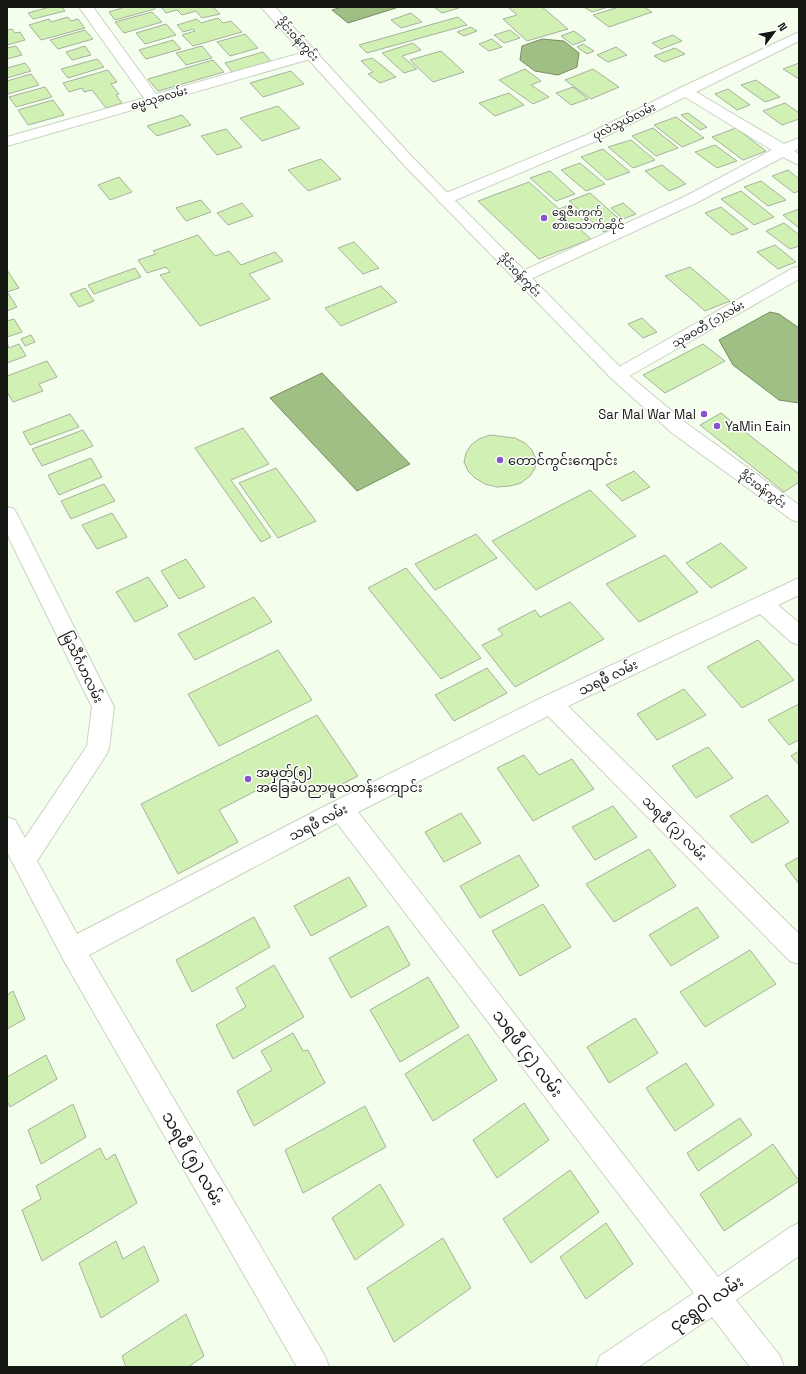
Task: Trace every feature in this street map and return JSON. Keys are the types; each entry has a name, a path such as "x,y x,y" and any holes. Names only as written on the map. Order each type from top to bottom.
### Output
{"street":[{"path":"86,7 153,100"},
{"name":"ဒိုင်းဝန်ကွင်း","path":"268,7 409,162 618,375 679,428 799,515"},
{"name":"ပုလဲသွယ်လမ်း","path":"445,199 591,138 799,36"},
{"name":"ဓမ္မသုခလမ်း","path":"12,136 153,100 312,54"},
{"path":"685,91 799,160"},
{"path":"522,278 692,199 799,142"},
{"name":"သုခဝတီ (၁)လမ်း","path":"618,375 799,272"},
{"name":"မြသီင်္ဂဟလမ်း","path":"7,514 103,707 98,748 25,859"},
{"name":"သရဖီ လမ်း","path":"72,950 342,809 551,704 799,586"},
{"path":"763,604 799,636"},
{"name":"သရဖီ (၃) လမ်း","path":"551,704 799,952"},
{"name":"သရဖီ (၄) လမ်း","path":"342,809 768,1367"},
{"path":"7,828 25,859 72,950"},
{"name":"သရဖီ (၅) လမ်း","path":"72,950 314,1367"},
{"name":"ငုရွှေဝါ လမ်း","path":"612,1367 716,1297 799,1238"}],"shaded area":[{"path":"342,7 399,7 348,23 332,10"},
{"path":"542,39 564,41 579,53 577,67 558,75 535,71 520,60 522,46"},
{"path":"770,312 779,314 799,328 799,403 779,400 733,365 719,340"},
{"path":"322,373 410,464 357,491 270,398"}],"building":[{"path":"50,7 62,7 65,11 33,19 28,13"},
{"path":"125,7 154,7 155,9 115,20 109,12"},
{"path":"213,7 220,14 202,18 196,11 182,15 177,10 166,13 162,8"},
{"path":"434,7 458,7 459,8 442,13"},
{"path":"508,7 542,7 568,29 527,41 503,19 517,15"},
{"path":"584,7 608,7 592,12"},
{"path":"619,7 644,7 652,12 609,27 593,15"},
{"path":"152,12 162,22 124,33 115,22"},
{"path":"411,13 422,22 401,28 391,20"},
{"path":"68,17 71,21 78,19 85,28 41,40 29,25 49,19 51,22"},
{"path":"458,17 467,25 367,53 359,45"},
{"path":"218,18 223,23 231,21 242,32 193,46 182,35 195,31 193,29 183,32 177,25 197,19 201,23"},
{"path":"166,24 176,35 145,44 136,33"},
{"path":"471,27 477,31 464,36 457,32"},
{"path":"12,29 15,33 20,32 25,40 7,45 7,30"},
{"path":"85,30 93,39 58,49 50,40"},
{"path":"510,30 520,38 504,43 494,35"},
{"path":"574,31 586,40 573,45 561,36"},
{"path":"245,34 258,48 230,56 217,42"},
{"path":"673,35 682,41 661,49 652,43"},
{"path":"492,39 502,47 489,51 479,44"},
{"path":"173,40 181,49 146,59 139,50"},
{"path":"413,43 421,50 402,56 417,69 404,73 382,53"},
{"path":"583,44 594,51 587,54 577,47"},
{"path":"16,46 22,55 7,59 7,48"},
{"path":"85,46 91,55 72,60 66,52"},
{"path":"202,46 212,58 186,65 176,53"},
{"path":"616,47 627,55 608,62 597,55"},
{"path":"675,48 685,54 664,62 654,56"},
{"path":"441,51 464,72 433,82 410,60"},
{"path":"263,52 271,61 232,72 225,63"},
{"path":"372,58 396,77 380,83 368,74 373,72 361,61"},
{"path":"97,59 104,67 68,78 61,69"},
{"path":"213,60 224,72 158,91 148,79"},
{"path":"25,63 31,71 7,78 7,68"},
{"path":"799,63 799,79 783,69"},
{"path":"525,69 541,81 531,85 549,97 533,104 499,80"},
{"path":"593,69 619,87 591,99 565,80"},
{"path":"108,70 117,82 111,84 119,94 116,95 122,103 106,108 92,90 84,92 82,88 69,92 63,83"},
{"path":"291,71 304,84 263,97 250,83"},
{"path":"31,74 39,85 8,94 7,81"},
{"path":"756,80 780,97 765,102 741,85"},
{"path":"45,87 52,97 16,107 9,97"},
{"path":"573,87 588,99 571,105 556,93"},
{"path":"728,89 750,105 737,110 715,94"},
{"path":"509,93 524,105 495,116 479,103"},
{"path":"53,100 64,115 28,125 18,110"},
{"path":"785,103 799,113 799,119 782,125 763,111"},
{"path":"278,106 300,128 262,141 240,118"},
{"path":"688,113 707,127 700,130 681,115"},
{"path":"182,115 191,125 157,136 147,126"},
{"path":"676,117 704,138 682,147 654,125"},
{"path":"653,128 678,148 656,156 632,136"},
{"path":"736,128 766,151 743,160 712,137"},
{"path":"226,129 242,147 217,155 201,136"},
{"path":"631,140 655,160 633,168 608,147"},
{"path":"715,145 737,161 717,168 695,152"},
{"path":"603,149 630,172 607,180 581,157"},
{"path":"321,159 341,179 308,191 288,170"},
{"path":"580,163 605,184 586,191 561,170"},
{"path":"662,165 686,184 669,191 645,171"},
{"path":"788,170 799,179 799,191 794,193 772,176"},
{"path":"550,171 575,194 556,201 530,178"},
{"path":"119,177 132,192 110,200 98,185"},
{"path":"761,181 786,200 768,206 744,187"},
{"path":"529,182 559,209 567,206 590,226 581,230 591,239 539,259 478,201"},
{"path":"741,191 774,217 754,225 721,199"},
{"path":"590,193 625,224 604,232 569,201"},
{"path":"201,200 211,212 186,221 176,208"},
{"path":"242,203 253,216 228,225 217,213"},
{"path":"623,203 636,214 623,219 611,208"},
{"path":"721,207 748,229 732,235 705,213"},
{"path":"799,209 799,228 783,215"},
{"path":"784,223 799,235 799,246 790,249 766,231"},
{"path":"198,235 215,256 229,251 241,265 275,252 283,261 249,274 270,299 200,326 160,275 170,272 166,267 147,273 138,260 156,254 153,251"},
{"path":"354,242 379,268 363,274 338,248"},
{"path":"775,245 796,262 778,269 757,252"},
{"path":"690,267 730,301 705,311 665,276"},
{"path":"135,268 141,277 94,294 88,285"},
{"path":"7,270 19,288 7,292"},
{"path":"381,286 397,302 341,326 325,308"},
{"path":"85,288 94,301 79,307 70,294"},
{"path":"8,293 17,307 7,311 7,294"},
{"path":"642,318 657,332 643,338 628,324"},
{"path":"14,319 22,332 7,337 7,321"},
{"path":"31,335 35,342 25,346 21,339"},
{"path":"7,343 9,348 19,344 26,356 7,363"},
{"path":"703,344 725,361 665,393 643,375"},
{"path":"47,361 57,377 39,384 43,391 13,402 7,392 7,376"},
{"path":"721,413 799,474 799,482 784,492 700,425"},
{"path":"70,414 79,427 30,445 23,432"},
{"path":"243,428 269,464 231,480 271,537 261,542 195,448"},
{"path":"83,430 93,446 42,466 32,449"},
{"name":"တောင်ကွင်းကျောင်း","path":"490,435 515,438 525,443 532,450 536,459 535,468 530,476 521,483 497,487 485,484 475,478 468,471 464,462 466,453 471,445 479,439"},
{"path":"91,458 102,477 59,495 48,475"},
{"path":"276,468 316,521 278,538 239,483"},
{"path":"634,471 650,487 622,501 606,485"},
{"path":"104,484 115,501 71,519 61,501"},
{"path":"590,490 636,536 536,590 492,541"},
{"path":"112,513 127,537 97,549 82,525"},
{"path":"476,534 497,558 435,590 415,564"},
{"path":"721,543 747,568 711,588 686,563"},
{"path":"665,555 698,592 639,622 606,584"},
{"path":"186,559 205,587 179,599 161,571"},
{"path":"406,568 481,658 441,679 368,588"},
{"path":"148,577 168,606 135,622 116,592"},
{"path":"254,597 272,622 195,660 178,634"},
{"path":"570,602 604,639 515,687 482,645 503,635 498,629 535,610 540,617"},
{"path":"758,640 794,680 742,708 707,667"},
{"path":"278,650 312,700 219,746 188,694"},
{"path":"487,668 507,693 454,721 435,695"},
{"path":"684,689 706,715 657,740 637,714"},
{"path":"799,704 799,740 789,745 768,720"},
{"path":"317,715 358,776 312,800 294,771 219,810 238,842 178,874 141,804"},
{"path":"708,747 733,778 696,798 672,766"},
{"path":"799,751 799,765 791,756"},
{"path":"524,755 539,775 572,759 594,789 533,821 497,768"},
{"path":"767,795 789,822 752,843 730,816"},
{"path":"613,806 637,837 595,860 572,827"},
{"path":"461,813 481,843 444,862 425,832"},
{"path":"649,849 676,886 614,922 586,884"},
{"path":"519,855 539,886 480,918 460,886"},
{"path":"799,857 799,884 785,865"},
{"path":"349,877 367,906 311,936 294,906"},
{"path":"543,904 571,947 520,976 492,931"},
{"path":"697,907 719,937 671,966 649,935"},
{"path":"254,917 270,947 192,992 176,960"},
{"path":"388,926 410,965 351,998 329,958"},
{"path":"750,950 776,984 705,1027 680,992"},
{"path":"274,965 304,1017 233,1059 216,1025 246,1007 236,988"},
{"path":"428,977 459,1027 400,1062 370,1010"},
{"path":"13,991 25,1019 7,1029 7,995"},
{"path":"635,1018 658,1053 609,1083 587,1047"},
{"path":"293,1033 303,1051 308,1050 325,1083 254,1126 237,1091 272,1070 261,1051"},
{"path":"468,1034 497,1080 433,1121 405,1074"},
{"path":"46,1055 57,1079 10,1107 7,1101 7,1077"},
{"path":"686,1063 714,1105 675,1131 646,1088"},
{"path":"524,1103 549,1140 497,1178 473,1140"},
{"path":"73,1104 86,1137 41,1164 28,1130"},
{"path":"365,1106 386,1147 303,1193 285,1150"},
{"path":"740,1118 752,1135 698,1171 687,1153"},
{"path":"773,1144 799,1181 724,1231 700,1194"},
{"path":"100,1148 106,1160 115,1154 137,1203 42,1261 22,1210 41,1199 36,1186"},
{"path":"570,1170 599,1212 531,1263 503,1219"},
{"path":"380,1184 404,1225 355,1260 332,1218"},
{"path":"606,1223 633,1264 586,1299 560,1257"},
{"path":"443,1238 471,1288 394,1342 367,1288"},
{"path":"116,1241 123,1259 144,1246 159,1281 101,1318 79,1263"},
{"path":"186,1314 204,1356 188,1367 126,1367 122,1356"}],"place":[{"name":"ရွှေဇီးကွက် စားသောက်ဆိုင်","path":"544,218"},
{"name":"Sar Mal War Mal","path":"704,414"},
{"name":"YaMin Eain","path":"717,426"},
{"name":"တောင်ကွင်းကျောင်း","path":"500,460"},
{"name":"အမှတ်(၅) အခြေခံပညာမူလတန်းကျောင်း","path":"248,779"}]}
